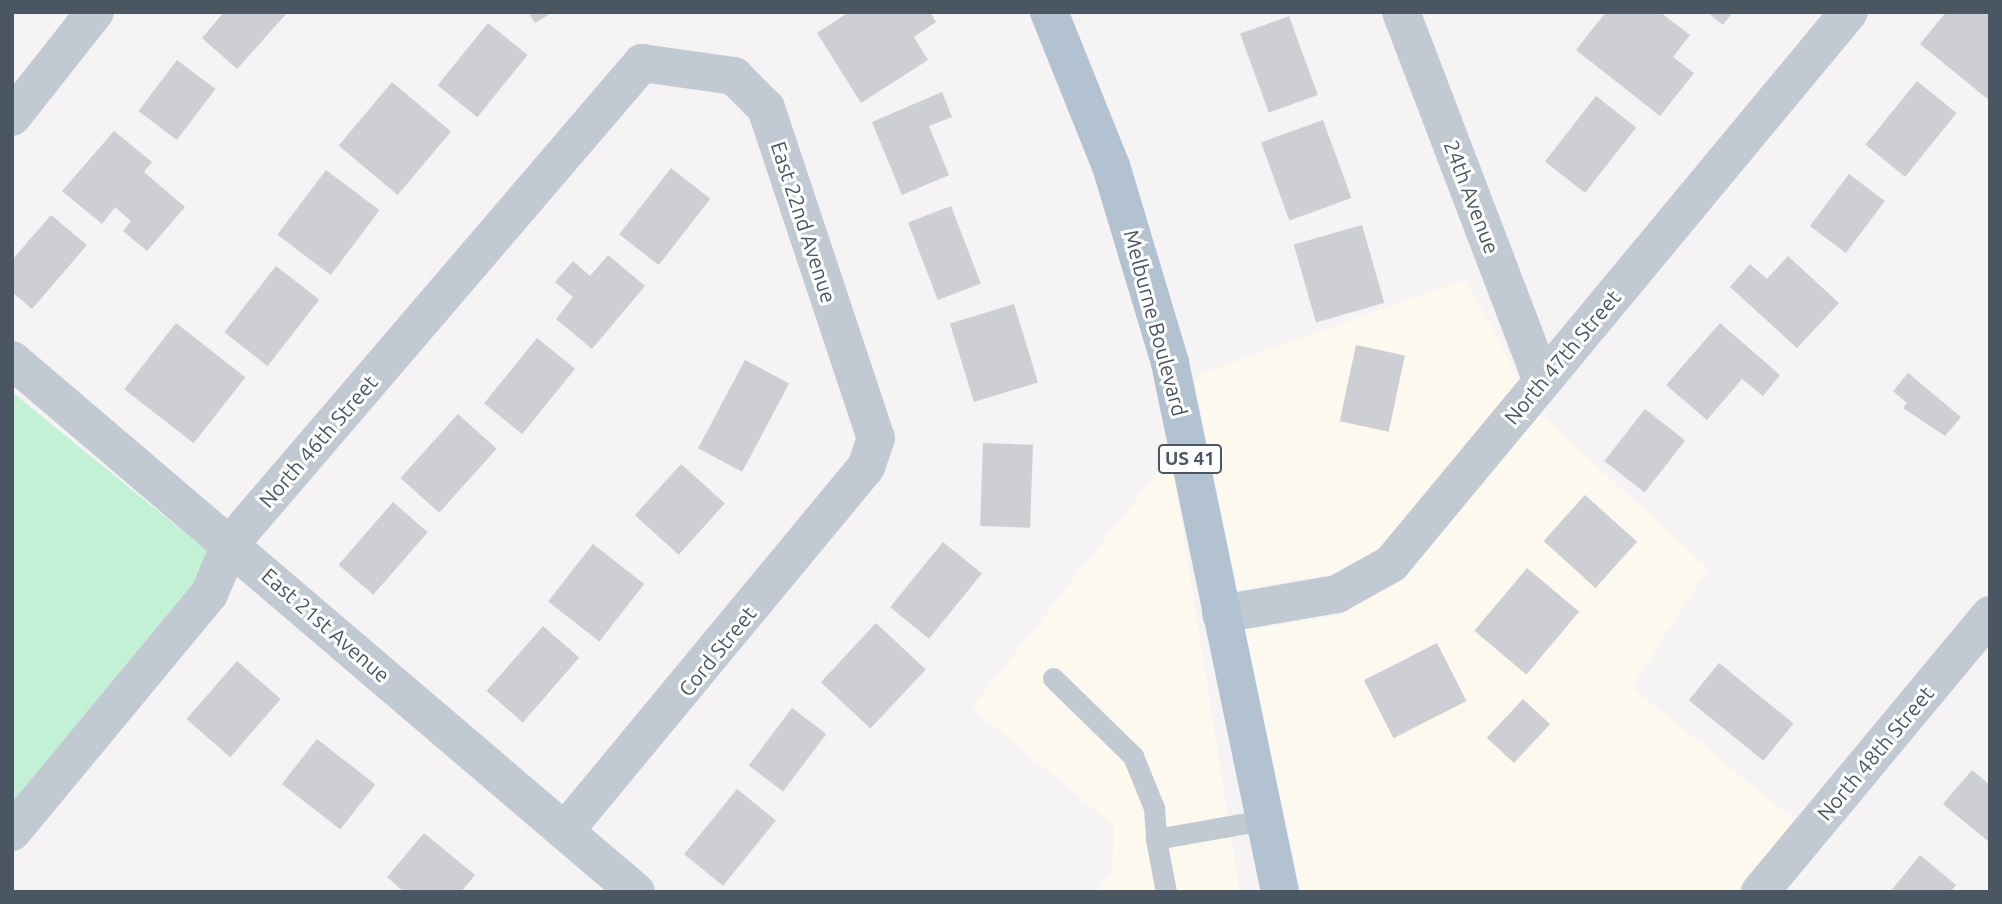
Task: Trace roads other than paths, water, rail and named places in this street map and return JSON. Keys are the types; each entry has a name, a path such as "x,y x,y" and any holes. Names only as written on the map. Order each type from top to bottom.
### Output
{"main road":[{"name":"Melburne Boulevard","path":"1049,12 1111,166 1154,305 1280,892"}],"street":[{"path":"12,117 95,12"},
{"name":"24th Avenue","path":"1401,12 1542,382"},
{"name":"North 47th Street","path":"1221,614 1337,594 1391,564 1849,12"},
{"name":"East 22nd Avenue","path":"642,63 734,76 766,108 876,438 866,467"},
{"name":"North 46th Street","path":"12,832 209,594 231,543 642,63"},
{"name":"East 21st Avenue","path":"12,360 231,543 636,892"},
{"name":"Cord Street","path":"565,831 866,467"},
{"name":"North 48th Street","path":"1760,892 1990,615"}],"lane":[{"path":"1053,678 1133,756 1154,808 1156,839 1166,892"},
{"path":"1156,839 1264,820"}]}
